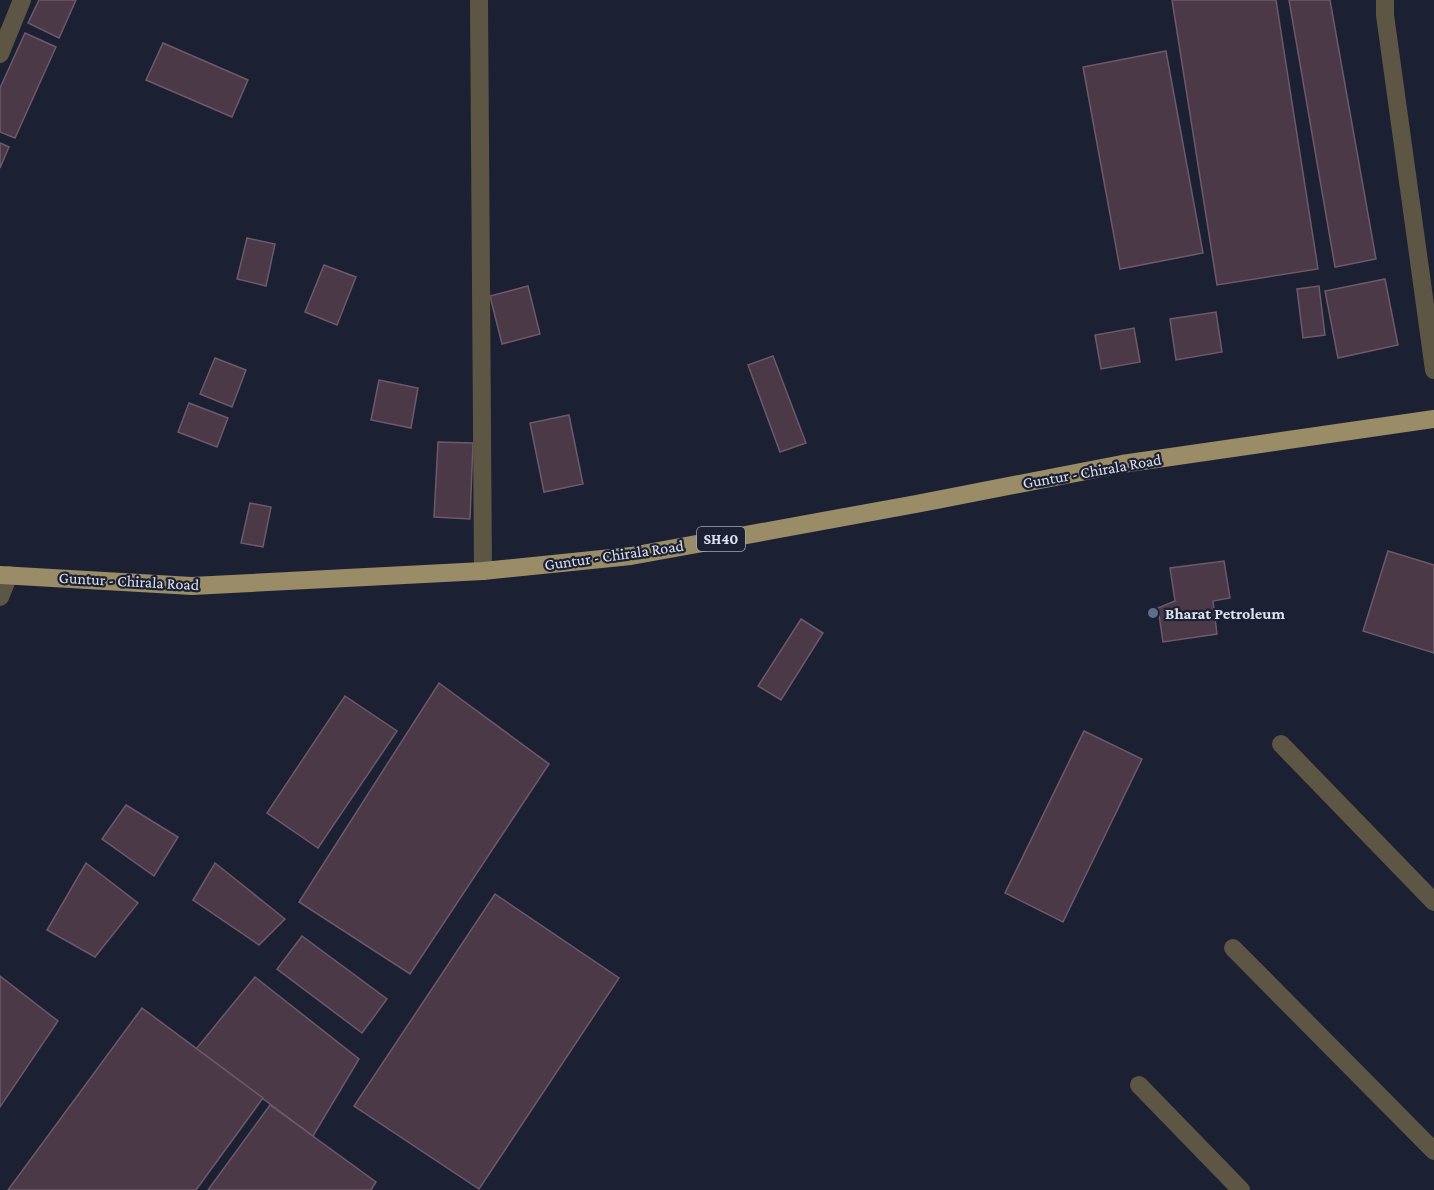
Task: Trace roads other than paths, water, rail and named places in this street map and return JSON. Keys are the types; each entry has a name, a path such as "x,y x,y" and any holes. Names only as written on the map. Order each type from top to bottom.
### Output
{"main road":[{"name":"Guntur - Chirala Road","path":"4,575 192,586 483,571 631,555 927,502 1122,464 1434,419"}],"street":[{"path":"0,54 22,0"},
{"path":"478,0 483,571"},
{"path":"1384,0 1434,370"},
{"path":"0,597 4,575"},
{"path":"1281,744 1434,902"},
{"path":"1233,948 1434,1150"},
{"path":"1139,1085 1241,1190"}],"place":[{"name":"Bharat Petroleum","path":"1153,613"}]}
